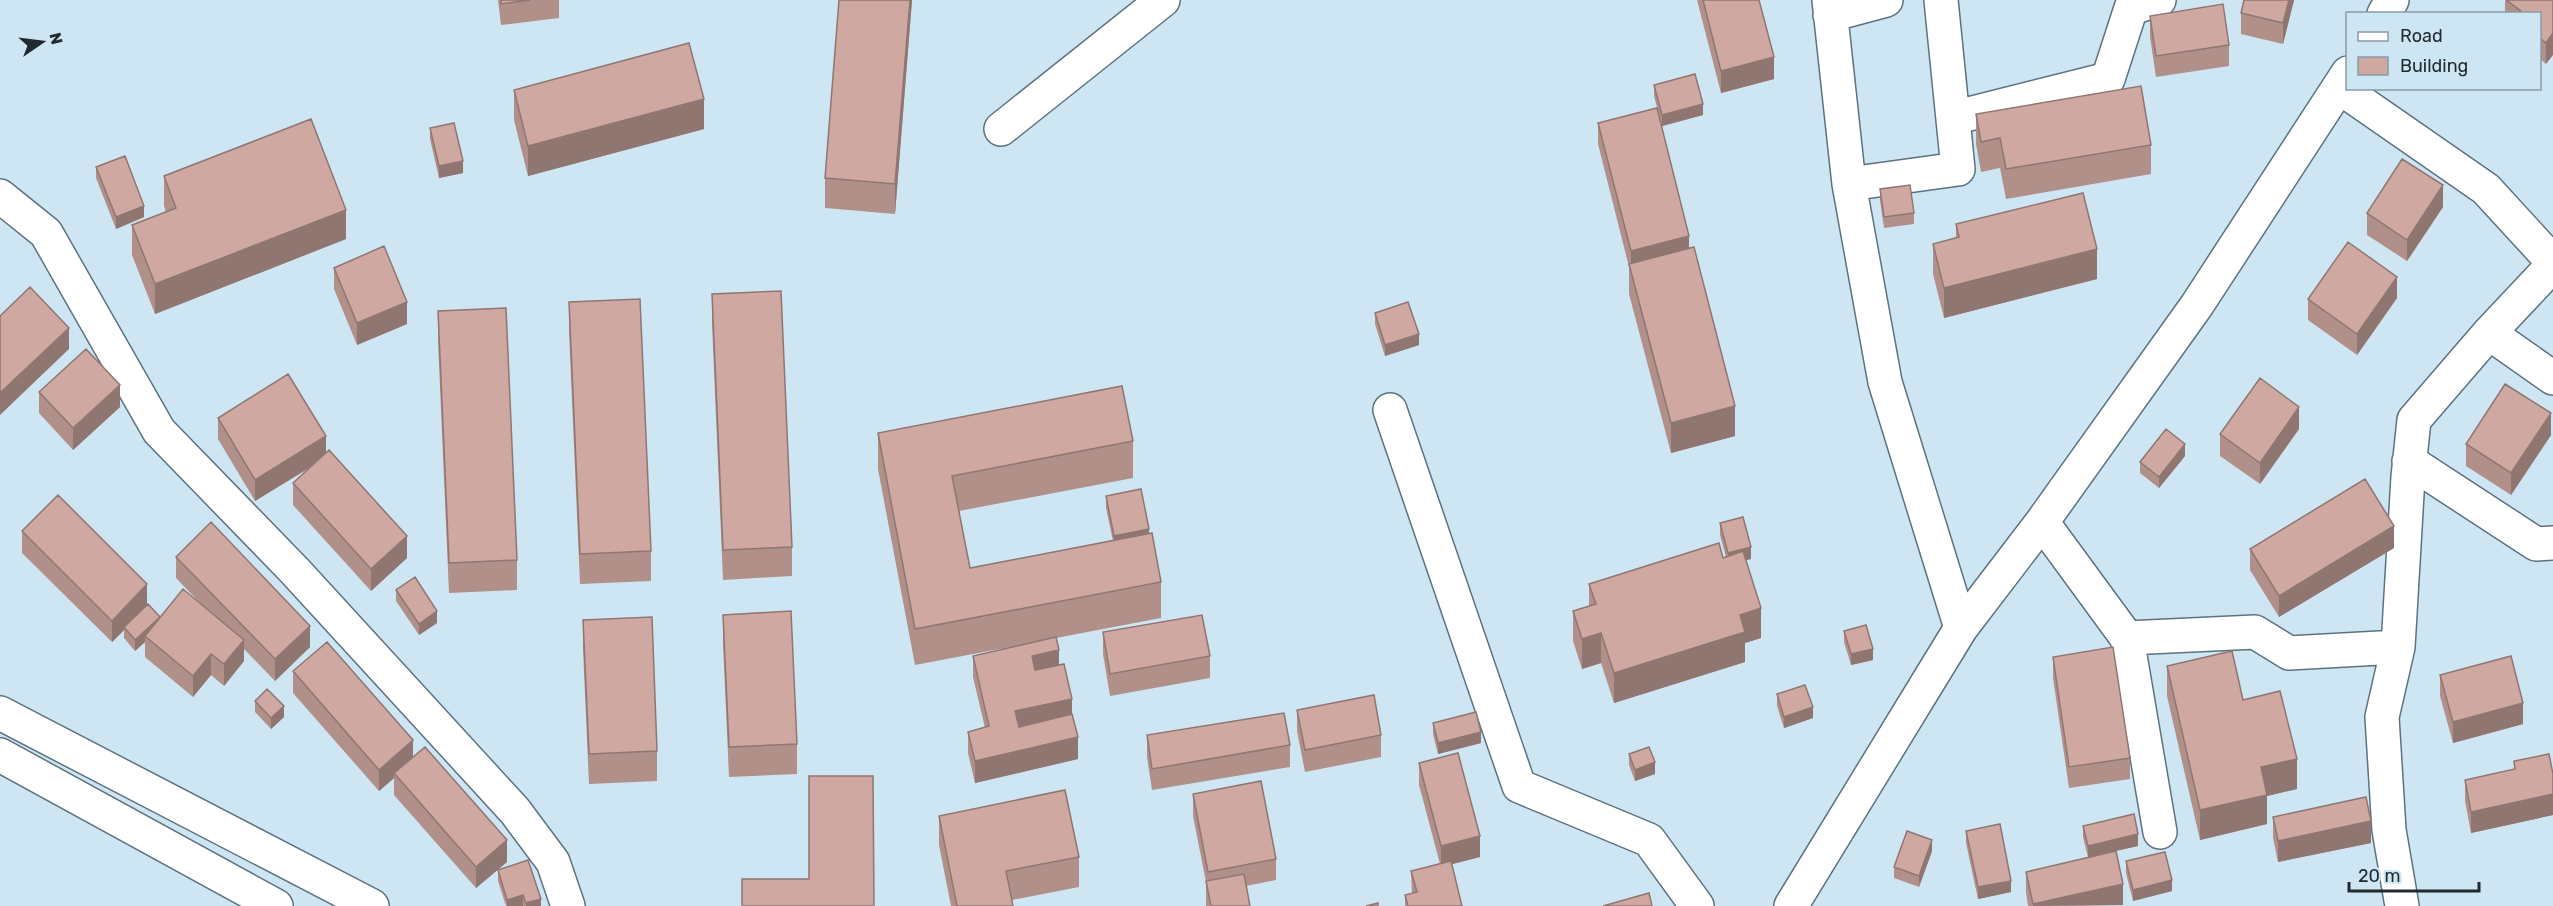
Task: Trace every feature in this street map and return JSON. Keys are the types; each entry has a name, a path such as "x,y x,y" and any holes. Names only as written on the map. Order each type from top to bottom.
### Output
{"street":[{"path":"1001,129 1163,0"},
{"path":"1886,0 1829,7 1849,184 1885,382 1961,628"},
{"path":"1849,184 1958,169 1941,0"},
{"path":"1953,118 2108,79 2131,8 2160,0"},
{"path":"1791,906 1961,628 2042,522 2198,305 2343,80"},
{"path":"2356,90 2486,189 2553,263 2414,420 2409,462 2398,647 2382,717 2389,830 2402,906"},
{"path":"0,196 45,233 159,430 294,570 516,811 553,862 568,906"},
{"path":"2489,333 2553,378"},
{"path":"1390,410 1519,786 1649,840 1697,906"},
{"path":"2409,462 2536,544 2553,543"},
{"path":"2042,522 2127,638 2160,832"},
{"path":"2127,638 2254,632 2289,653 2398,647"},
{"path":"0,712 372,906"},
{"path":"0,755 276,906"}],"building":[{"path":"501,0 530,0 501,4"},
{"path":"839,0 910,0 895,184 825,178"},
{"path":"1703,0 1759,0 1774,57 1721,71"},
{"path":"2244,0 2289,0 2283,23 2241,13"},
{"path":"2506,0 2553,0 2553,33 2546,43 2541,39 2541,12 2521,11"},
{"path":"2223,4 2229,45 2156,56 2150,16"},
{"path":"689,43 704,99 528,146 514,90"},
{"path":"1695,74 1703,104 1662,115 1654,85"},
{"path":"2141,86 2151,145 2006,169 2000,138 1981,142 1976,114"},
{"path":"1657,108 1689,236 1631,251 1598,123"},
{"path":"311,119 346,210 155,284 132,225 176,208 164,176"},
{"path":"454,123 463,161 439,166 430,128"},
{"path":"125,156 144,206 116,217 96,167"},
{"path":"2402,159 2443,185 2407,240 2367,213"},
{"path":"1910,185 1914,213 1884,217 1880,189"},
{"path":"2083,193 2097,249 1944,288 1933,244 1959,237 1956,224"},
{"path":"2348,242 2397,277 2357,334 2308,299"},
{"path":"384,246 407,302 357,323 334,268"},
{"path":"1694,247 1735,406 1671,423 1629,264"},
{"path":"30,287 69,328 0,393 0,316"},
{"path":"781,291 792,547 723,550 712,294"},
{"path":"640,299 651,551 580,554 569,302"},
{"path":"1408,302 1419,334 1385,345 1375,313"},
{"path":"506,308 517,560 449,563 438,311"},
{"path":"86,349 120,385 73,428 39,392"},
{"path":"288,374 326,436 255,480 218,418"},
{"path":"2260,378 2299,407 2260,463 2220,434"},
{"path":"2505,384 2551,413 2511,473 2466,444"},
{"path":"1122,386 1133,441 952,476 970,568 1152,533 1161,582 915,629 878,433"},
{"path":"2166,429 2185,444 2159,477 2140,462"},
{"path":"329,450 407,536 371,569 293,483"},
{"path":"2365,479 2394,526 2279,596 2250,549"},
{"path":"1141,489 1149,529 1114,536 1106,496"},
{"path":"58,495 147,584 112,621 22,531"},
{"path":"1743,517 1751,547 1728,553 1720,523"},
{"path":"211,522 310,626 275,659 176,557"},
{"path":"1719,543 1723,558 1743,551 1761,608 1740,615 1745,632 1614,673 1601,633 1582,639 1573,611 1596,604 1589,584"},
{"path":"415,577 437,611 419,624 396,590"},
{"path":"183,589 244,640 224,664 211,654 193,676 145,636"},
{"path":"148,604 160,617 135,640 124,627"},
{"path":"791,611 797,744 729,747 723,615"},
{"path":"1202,615 1210,656 1110,674 1103,632"},
{"path":"652,617 657,751 589,754 583,620"},
{"path":"1866,625 1873,649 1851,654 1844,631"},
{"path":"1056,637 1059,650 1032,656 1035,670 1064,664 1072,699 1015,711 1019,727 1072,714 1078,737 975,761 968,732 989,726 973,656"},
{"path":"327,642 413,740 379,770 293,671"},
{"path":"2113,647 2130,758 2069,767 2053,657"},
{"path":"2232,651 2243,700 2280,691 2297,759 2261,767 2267,795 2200,810 2167,666"},
{"path":"2511,656 2523,703 2453,722 2440,675"},
{"path":"1805,685 1813,707 1784,717 1777,694"},
{"path":"267,689 284,706 271,718 255,701"},
{"path":"1374,695 1381,735 1305,750 1297,710"},
{"path":"1476,712 1481,732 1438,743 1433,723"},
{"path":"1284,713 1290,745 1152,769 1147,735"},
{"path":"425,747 507,840 476,867 394,773"},
{"path":"1649,747 1655,762 1635,770 1629,754"},
{"path":"1458,753 1480,836 1441,846 1419,763"},
{"path":"2549,754 2553,774 2553,794 2471,812 2465,780 2515,769 2514,761"},
{"path":"809,776 873,776 874,906 742,906 742,879 809,879"},
{"path":"1261,781 1276,859 1208,872 1193,794"},
{"path":"1065,790 1079,857 1006,871 1013,906 957,906 939,816"},
{"path":"2366,797 2371,821 2278,841 2273,817"},
{"path":"2134,814 2138,834 2088,846 2083,826"},
{"path":"2000,824 2011,881 1978,887 1966,831"},
{"path":"1907,831 1932,840 1919,876 1894,867"},
{"path":"2116,851 2123,884 2033,904 2026,872"},
{"path":"2165,852 2172,880 2133,890 2126,861"},
{"path":"528,860 541,899 526,903 523,895 507,900 498,870"},
{"path":"1451,861 1462,906 1408,906 1405,895 1417,892 1411,871"},
{"path":"1244,874 1250,906 1211,906 1206,881"},
{"path":"1649,893 1652,906 1603,906"}]}
